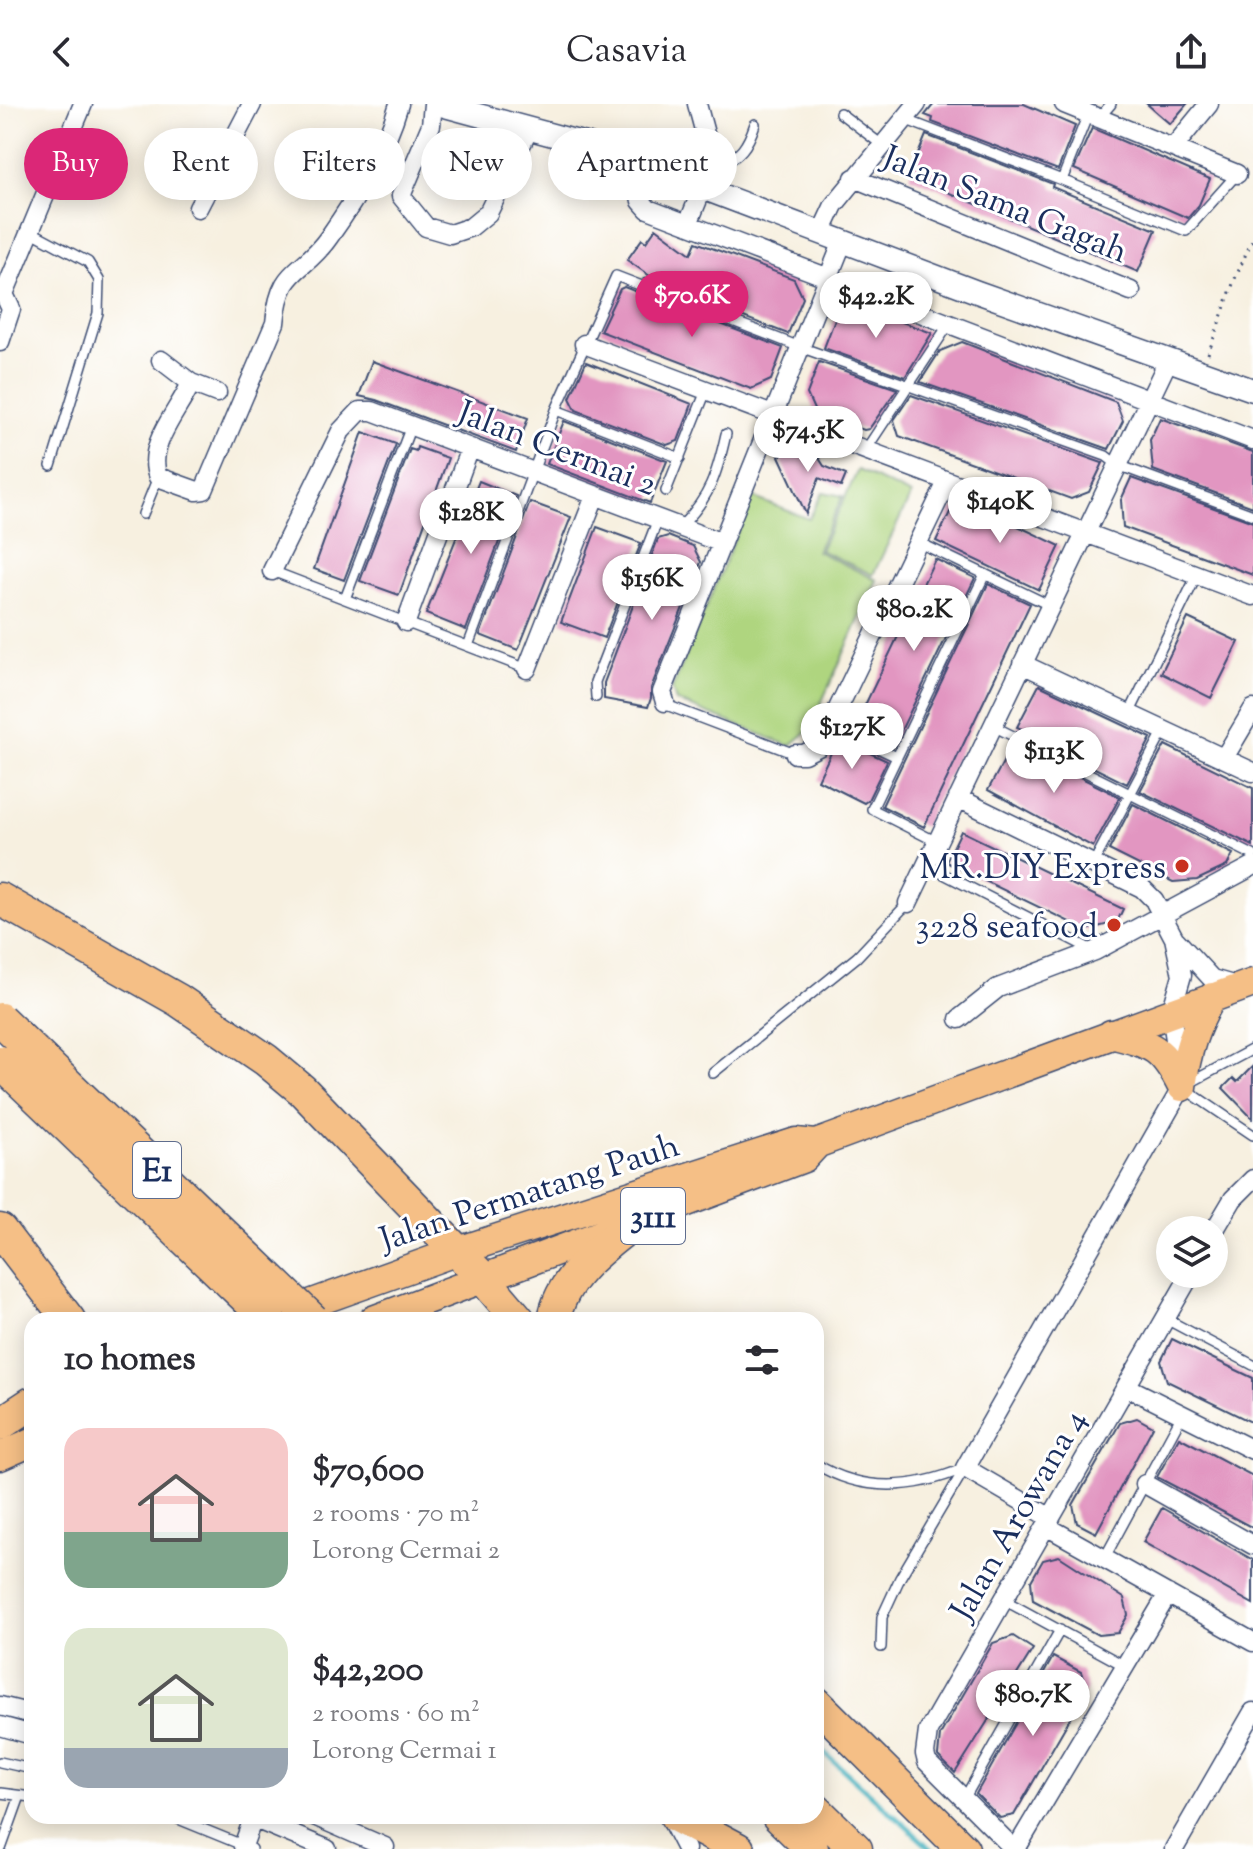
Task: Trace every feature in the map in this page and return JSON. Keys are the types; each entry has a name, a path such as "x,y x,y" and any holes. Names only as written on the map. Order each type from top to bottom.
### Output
{"highway":[{"path":"0,899 178,1000 266,1060 302,1090 458,1251 512,1312"},
{"name":"E1","path":"0,1019 305,1312"},
{"name":"E1","path":"0,1062 259,1312"},
{"path":"556,1312 560,1298 577,1274 598,1251 632,1224"},
{"path":"0,1230 59,1312"},
{"path":"0,1425 24,1408"},
{"path":"824,1711 963,1849"},
{"path":"824,1818 856,1849"},
{"path":"691,1824 738,1849"},
{"path":"786,1824 812,1849"}],"main road":[{"name":"Jalan Permatang Pauh","path":"289,1312 458,1251 796,1142 816,1144 1247,985"},
{"path":"1182,1087 1186,1051 1212,997"},
{"path":"1111,1034 1156,1049 1169,1061 1182,1087"},
{"name":"Jalan Permatang Pauh","path":"395,1312 804,1158 816,1144"},
{"path":"0,1425 24,1416"},
{"path":"0,1456 24,1446"}],"street":[{"path":"0,342 11,309 4,294 83,104"},
{"path":"198,208 252,104"},
{"path":"191,383 155,452 154,466 158,477 197,491 204,490 208,484 275,323 277,302 285,281 329,238 391,134 399,104"},
{"path":"430,128 439,104 525,128"},
{"path":"697,104 703,128"},
{"path":"821,233 834,205 854,178 917,104"},
{"path":"1064,104 1099,112 1173,148 1237,174"},
{"path":"1173,148 1209,104"},
{"path":"421,149 401,196 426,227 450,234 471,227 488,213 494,200"},
{"name":"Jalan Sama Gagah","path":"854,178 1131,291"},
{"path":"641,200 648,209 1253,440"},
{"path":"688,224 702,200"},
{"path":"736,200 1253,390"},
{"path":"665,702 662,692 843,241"},
{"path":"584,344 1253,596"},
{"path":"161,360 191,383 217,393"},
{"path":"908,903 1168,361"},
{"name":"Jalan Cermai 2","path":"272,571 341,431 360,411 372,411 722,543"},
{"path":"406,622 470,448"},
{"path":"795,754 804,754 820,746 947,482"},
{"path":"527,669 595,496"},
{"path":"1022,664 1253,772"},
{"path":"1224,758 1253,709"},
{"path":"958,798 1142,888 1164,916 1174,938 1182,975 1171,1013 1182,1087 965,1468 1104,1559 1253,1642"},
{"path":"959,1019 998,988 1095,951 1253,866"},
{"path":"1174,938 1212,979 1247,985"},
{"path":"1223,1216 1233,1199 1253,1179"},
{"path":"1166,1319 1183,1288"},
{"name":"Jalan Arowana 4","path":"1015,1849 927,1762 928,1731 1166,1319"},
{"path":"1127,1387 1253,1450"},
{"path":"1145,1484 1253,1545"},
{"path":"1015,1849 1168,1594"},
{"path":"0,1706 24,1712"},
{"path":"1174,1849 1253,1712"},
{"path":"0,1726 24,1733"},
{"path":"248,1847 251,1824"},
{"path":"268,1824 327,1849"},
{"path":"332,1824 385,1847"},
{"path":"672,1824 686,1849"}],"lane":[{"path":"1062,180 1099,112"},
{"path":"840,113 882,145"},
{"path":"904,119 1186,231 1237,174"},
{"path":"737,157 749,142 755,124"},
{"path":"30,231 88,262 99,280 98,313 51,466"},
{"path":"468,646 556,410 616,276 800,347 1106,456 1118,465 1253,515"},
{"path":"865,451 949,323"},
{"path":"666,491 706,391"},
{"path":"556,410 680,458"},
{"path":"345,599 411,426"},
{"path":"680,527 698,509 716,476 726,434"},
{"path":"143,514 158,477"},
{"path":"596,697 595,682 658,519"},
{"path":"918,542 1051,606"},
{"path":"272,571 527,669"},
{"path":"937,842 872,809 985,574"},
{"path":"1129,714 1197,575"},
{"path":"665,702 795,754"},
{"path":"829,725 897,757"},
{"path":"993,726 1253,855"},
{"path":"1093,864 1164,730"},
{"path":"926,865 1095,951"},
{"path":"713,1073 857,957 908,903"},
{"path":"1253,1049 1182,1087 1253,1135"},
{"path":"1166,1319 1253,1365"},
{"path":"1104,1559 1182,1415"},
{"path":"824,1469 837,1477 896,1487 943,1477 965,1468"},
{"path":"881,1647 882,1617 900,1578 965,1468"},
{"path":"1004,1600 1125,1666"},
{"path":"964,1799 1060,1630"},
{"path":"0,1762 24,1767"},
{"path":"0,1793 24,1796"},
{"path":"1,1849 20,1796"},
{"path":"191,1824 248,1847"}],"path":[{"path":"1202,373 1234,281 1253,238"}],"green space":[{"path":"858,470 911,495 873,575 820,550"},
{"path":"823,492 843,496 817,551 877,580 809,730 790,746 676,701 672,689 752,497 809,519"}],"building":[{"path":"934,104 1024,104 1075,126 1058,170 932,122 933,118 925,115"},
{"path":"1147,104 1187,104 1170,124"},
{"path":"1092,128 1210,179 1199,205 1188,218 1074,169"},
{"path":"926,135 1053,184 1052,187 1156,230 1138,272 909,176"},
{"path":"656,228 691,254 696,242 794,279 803,298 788,334 644,279 650,276 627,260 642,239 646,242"},
{"path":"624,287 783,348 771,380 751,389 600,331 620,289"},
{"path":"856,305 932,333 905,377 824,348 838,311"},
{"path":"962,342 1116,402 1123,421 1109,449 920,382 940,351"},
{"path":"372,361 528,418 516,452 359,396"},
{"path":"586,362 692,404 678,441 667,445 576,410 570,398"},
{"path":"819,362 897,389 869,429 864,430 815,412 807,394"},
{"path":"911,395 1103,463 1089,492 1071,499 899,436 894,420"},
{"path":"1160,418 1253,452 1253,507 1153,470 1150,440"},
{"path":"564,421 667,461 650,503 547,464"},
{"path":"363,432 396,444 344,580 314,569"},
{"path":"417,447 448,458 399,595 360,581 410,449 416,451"},
{"path":"801,447 817,455 824,466 846,475 841,487 819,478 806,514 779,456"},
{"path":"1131,478 1253,522 1253,575 1123,527 1121,500"},
{"path":"479,481 516,496 466,630 426,614"},
{"path":"530,502 571,517 518,650 480,635"},
{"path":"952,508 965,514 984,510 1060,546 1039,590 936,541"},
{"path":"597,527 641,543 604,638 561,622"},
{"path":"668,536 693,546 701,562 651,688 648,707 604,699 604,683 658,539"},
{"path":"935,559 975,578 893,747 854,728"},
{"path":"988,584 1030,604 924,827 882,806"},
{"path":"1188,618 1239,642 1211,698 1161,673"},
{"path":"1039,685 1151,738 1127,784 1020,731 1022,729 1017,727"},
{"path":"838,738 887,761 864,803 818,780"},
{"path":"1013,744 1120,797 1093,847 988,790"},
{"path":"1165,745 1253,788 1253,846 1140,791"},
{"path":"1133,804 1233,854 1227,866 1197,880 1173,882 1109,850"},
{"path":"961,831 1123,909 1117,922 1086,930 946,862"},
{"path":"1253,1066 1253,1119 1223,1088 1233,1078 1237,1082"},
{"path":"1172,1339 1253,1378 1253,1423 1167,1381 1161,1361"},
{"path":"1137,1418 1153,1427 1096,1533 1077,1523 1073,1505 1120,1423"},
{"path":"1179,1437 1253,1476 1253,1528 1157,1477"},
{"path":"1162,1508 1253,1560 1253,1604 1143,1542"},
{"path":"1059,1556 1124,1598 1128,1615 1118,1633 1098,1635 1033,1600 1031,1581 1043,1560"},
{"path":"1013,1636 1033,1649 955,1773 938,1756 940,1735 993,1643"},
{"path":"1053,1657 1081,1672 1087,1689 1014,1815 1000,1818 976,1794"}],"waterway":[{"path":"824,1752 931,1849"}],"place":[{"name":"MR.DIY Express","path":"1182,866"},
{"name":"3228 seafood","path":"1114,925"}]}
